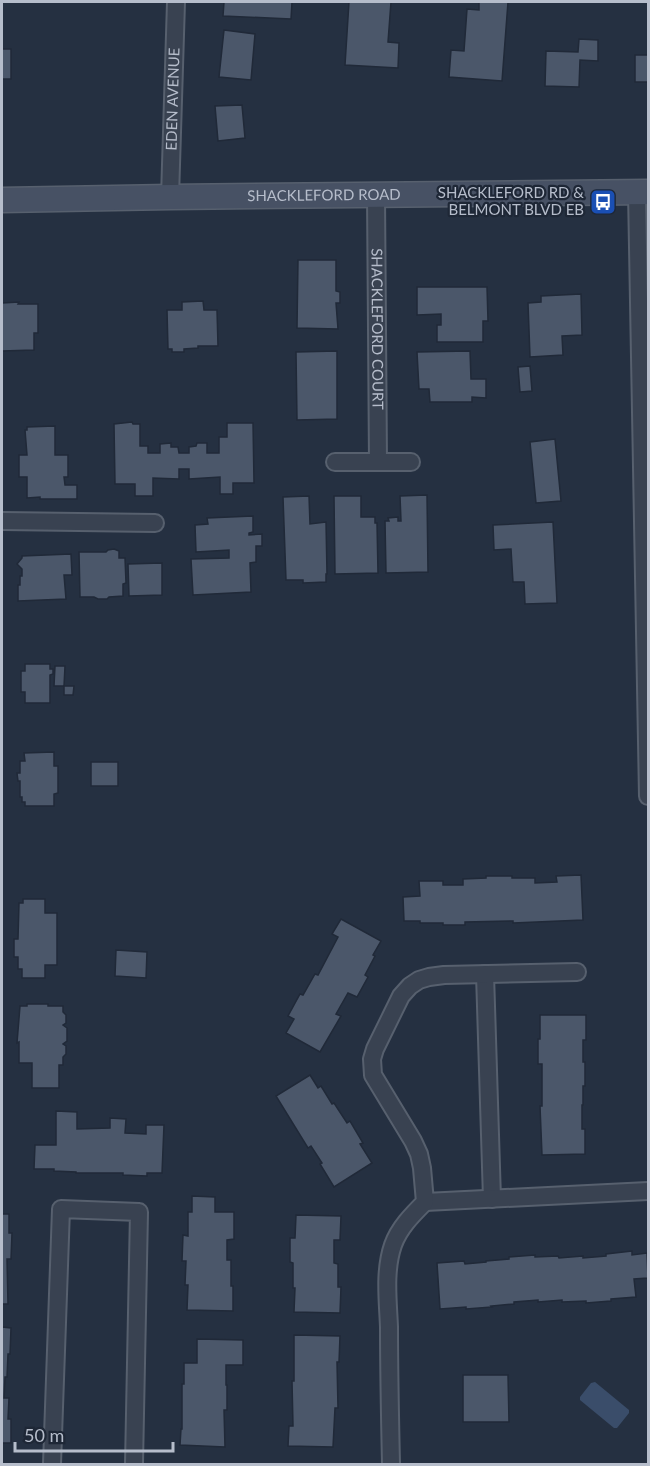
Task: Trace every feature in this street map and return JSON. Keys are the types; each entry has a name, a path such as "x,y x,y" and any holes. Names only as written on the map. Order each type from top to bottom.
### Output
{"street":[{"name":"EDEN AVENUE","path":"170,197 176,2"},
{"name":"SHACKLEFORD ROAD","path":"2,200 643,192"},
{"path":"643,192 648,796"},
{"name":"SHACKLEFORD COURT","path":"376,195 378,462"},
{"path":"335,462 411,462"},
{"path":"2,522 155,523"},
{"path":"425,1202 419,1154 373,1075 372,1059 375,1049 401,996 410,986 429,976 577,972"},
{"path":"485,974 492,1198"},
{"path":"391,1464 388,1292 390,1256 399,1231 409,1218 425,1202 648,1191"},
{"path":"52,1464 61,1209 139,1212 134,1464"}],"water":[{"path":"595,1382 629,1410 617,1428 614,1428 580,1400 591,1383"}],"building":[{"path":"224,2 292,2 291,19 223,16"},
{"path":"349,2 391,2 388,42 399,43 398,68 345,65"},
{"path":"479,2 508,2 502,81 449,77 451,50 464,51 467,9 479,10"},
{"path":"224,30 255,34 251,80 219,77"},
{"path":"579,39 598,40 598,61 580,60 579,87 545,86 546,51 578,52"},
{"path":"2,49 11,49 11,79 2,79"},
{"path":"635,55 648,55 648,82 635,82"},
{"path":"242,105 245,138 218,141 215,106"},
{"path":"298,260 336,260 336,291 340,292 340,303 336,303 338,329 297,328"},
{"path":"417,287 487,287 488,321 483,321 483,342 437,342 437,325 441,325 441,314 417,315"},
{"path":"581,294 582,335 562,336 563,355 530,357 528,303 541,302 541,296"},
{"path":"203,301 204,310 217,310 218,346 198,346 198,348 184,349 184,352 172,352 172,349 168,349 167,310 182,310 182,302"},
{"path":"19,302 18,304 38,304 38,333 34,333 34,350 2,351 2,303"},
{"path":"337,351 337,419 297,420 296,352"},
{"path":"470,351 471,379 486,379 486,398 472,397 472,402 430,402 429,389 419,389 417,352"},
{"path":"530,366 532,391 520,392 518,367"},
{"path":"132,422 140,424 140,446 148,446 148,453 160,453 160,444 171,443 171,447 178,447 179,453 189,453 189,447 196,446 197,443 207,443 207,453 219,453 219,437 227,437 227,423 253,423 254,483 233,483 233,494 220,494 220,477 189,479 189,469 179,469 179,479 153,478 153,496 135,496 135,484 115,484 114,424"},
{"path":"55,426 55,455 68,455 68,477 64,477 65,485 77,485 77,499 27,498 27,477 19,477 19,455 27,455 25,430 27,427"},
{"path":"555,439 561,501 536,503 530,442"},
{"path":"427,495 428,572 386,573 385,521 389,521 388,518 398,517 398,521 401,521 400,496"},
{"path":"309,496 310,524 326,522 326,582 303,583 303,580 286,580 283,497"},
{"path":"334,496 361,496 361,517 375,517 378,573 335,574"},
{"path":"253,516 253,532 249,535 262,534 262,546 256,546 256,562 250,563 251,592 193,595 191,559 229,558 229,550 196,552 195,525 208,524 207,518"},
{"path":"553,522 557,603 525,604 524,582 513,582 511,549 494,550 493,525"},
{"path":"114,549 119,551 119,558 125,558 126,583 123,584 123,596 107,599 80,597 79,552 106,552"},
{"path":"71,554 72,575 64,575 66,599 18,601 18,585 20,585 22,569 17,564 22,556"},
{"path":"162,563 162,595 129,596 128,564"},
{"path":"25,664 50,664 53,674 50,675 50,703 25,703 25,692 21,692 21,671 25,671"},
{"path":"55,666 65,666 64,686 54,686"},
{"path":"64,686 74,686 73,695 64,695"},
{"path":"54,752 54,766 58,766 58,793 54,794 54,806 25,806 25,802 22,802 22,797 20,797 20,781 18,781 17,773 20,773 20,761 25,761 24,753"},
{"path":"91,762 118,762 118,786 91,786"},
{"path":"581,875 583,920 513,923 513,921 465,922 465,925 404,921 403,897 420,896 419,881 443,881 443,885 463,885 463,879 512,876 512,878 535,878 535,883 557,882 556,876"},
{"path":"23,899 45,899 45,913 57,913 57,965 45,965 45,978 22,978 22,969 18,969 18,957 14,957 14,939 18,939 19,903 23,903"},
{"path":"341,919 381,941 365,975 368,977 357,997 348,993 336,1014 341,1016 320,1052 286,1033 294,1019 288,1016 300,994 303,995 315,974 318,975 338,937 332,934"},
{"path":"116,950 147,952 146,978 115,976"},
{"path":"27,1004 63,1006 66,1023 63,1025 67,1028 67,1041 63,1044 66,1046 66,1054 63,1057 63,1065 59,1065 59,1088 32,1088 32,1063 19,1063 19,1042 17,1043 20,1006 27,1006"},
{"path":"540,1015 586,1015 586,1040 583,1040 585,1086 583,1086 582,1105 585,1154 542,1155 540,1106 542,1106 542,1064 538,1064"},
{"path":"310,1075 318,1088 321,1086 347,1123 350,1121 363,1143 360,1144 372,1163 334,1187 320,1164 322,1163 311,1146 308,1148 276,1096"},
{"path":"56,1111 77,1112 77,1129 110,1128 110,1118 126,1119 125,1133 146,1134 146,1125 164,1125 162,1173 147,1173 147,1176 34,1169 35,1145 56,1145"},
{"path":"192,1196 215,1197 215,1212 234,1212 234,1239 227,1240 227,1260 231,1260 233,1311 187,1310 186,1261 182,1261 183,1235 188,1236 188,1212 192,1212"},
{"path":"2,1214 9,1214 9,1233 12,1233 11,1259 7,1259 8,1304 2,1304"},
{"path":"296,1215 341,1216 340,1240 334,1240 334,1263 338,1264 338,1287 341,1287 340,1313 294,1312 295,1288 293,1288 293,1263 290,1262 290,1238 295,1238"},
{"path":"632,1251 632,1255 647,1253 648,1278 634,1279 636,1297 586,1303 586,1301 562,1302 562,1300 538,1302 538,1300 492,1307 440,1309 437,1263 464,1261 465,1264 535,1255 535,1257 558,1256 559,1258 583,1256 583,1258"},
{"path":"2,1327 11,1328 4,1398 9,1398 8,1419 11,1419 11,1443 2,1443"},
{"path":"294,1335 340,1336 339,1362 337,1362 338,1408 335,1408 333,1447 288,1446 289,1426 293,1426"},
{"path":"197,1339 243,1340 243,1365 226,1365 225,1447 180,1445 184,1363 197,1363"},
{"path":"463,1375 508,1375 509,1422 463,1422"}],"place":[{"name":"SHACKLEFORD RD & BELMONT BLVD EB","path":"603,202"}]}
